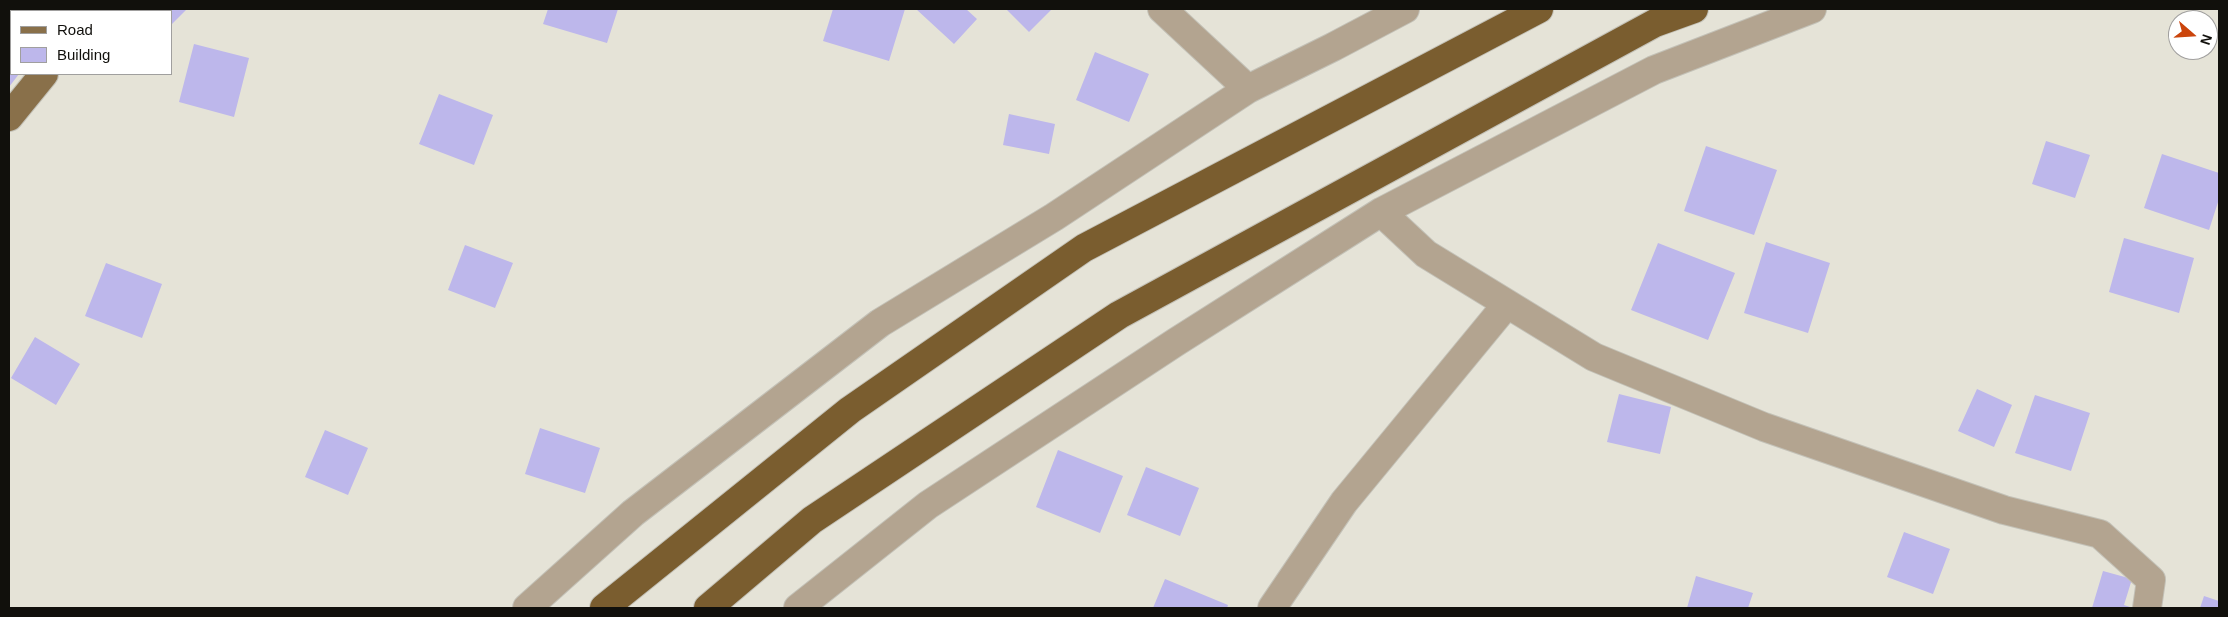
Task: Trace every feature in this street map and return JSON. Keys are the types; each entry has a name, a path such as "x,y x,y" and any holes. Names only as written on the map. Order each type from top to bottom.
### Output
{"highway":[{"path":"604,608 850,410 1084,248 1539,9"},
{"path":"708,608 812,520 1119,315 1654,23 1694,9"}],"main road":[{"path":"9,117 43,75"}],"street":[{"path":"1162,9 1248,89"},
{"path":"527,608 633,513 880,323 1054,217 1248,89 1405,9"},
{"path":"798,608 928,505 1176,342 1381,212 1654,70 1812,9"},
{"path":"1381,212 1426,254 1594,357 1764,427 2004,510 2100,534 2151,580 2147,608"},
{"path":"1272,608 1344,502 1507,304"}],"building":[{"path":"187,9 172,24 172,10 137,10"},
{"path":"548,9 618,9 607,43 543,24"},
{"path":"833,9 905,9 889,61 823,41"},
{"path":"916,9 966,9 977,19 954,44"},
{"path":"1006,9 1052,9 1029,32"},
{"path":"194,44 249,58 234,117 179,102"},
{"path":"9,51 10,75 18,75 9,87"},
{"path":"1095,52 1149,74 1129,122 1076,100"},
{"path":"439,94 493,115 474,165 419,144"},
{"path":"1009,114 1055,124 1049,154 1003,145"},
{"path":"2046,141 2090,155 2075,198 2032,184"},
{"path":"1706,146 1777,170 1754,235 1684,211"},
{"path":"2162,154 2219,173 2219,199 2209,230 2144,208"},
{"path":"2124,238 2194,258 2179,313 2109,292"},
{"path":"1766,242 1830,263 1808,333 1744,313"},
{"path":"1658,243 1735,273 1708,340 1631,310"},
{"path":"465,245 513,263 495,308 448,290"},
{"path":"106,263 162,284 142,338 85,316"},
{"path":"35,337 80,364 56,405 11,378"},
{"path":"1977,389 2012,405 1994,447 1958,431"},
{"path":"1619,394 1671,407 1660,454 1607,442"},
{"path":"2035,395 2090,413 2071,471 2015,453"},
{"path":"540,428 600,448 585,493 525,474"},
{"path":"325,430 368,448 348,495 305,477"},
{"path":"1058,450 1123,476 1100,533 1036,507"},
{"path":"1146,467 1199,488 1180,536 1127,515"},
{"path":"1904,532 1950,549 1933,594 1887,577"},
{"path":"2103,571 2132,579 2124,605 2133,608 2092,608"},
{"path":"1696,576 1753,593 1748,608 1687,608"},
{"path":"1165,579 1228,605 1227,608 1153,608"},
{"path":"2204,596 2219,601 2219,608 2200,608"}]}
